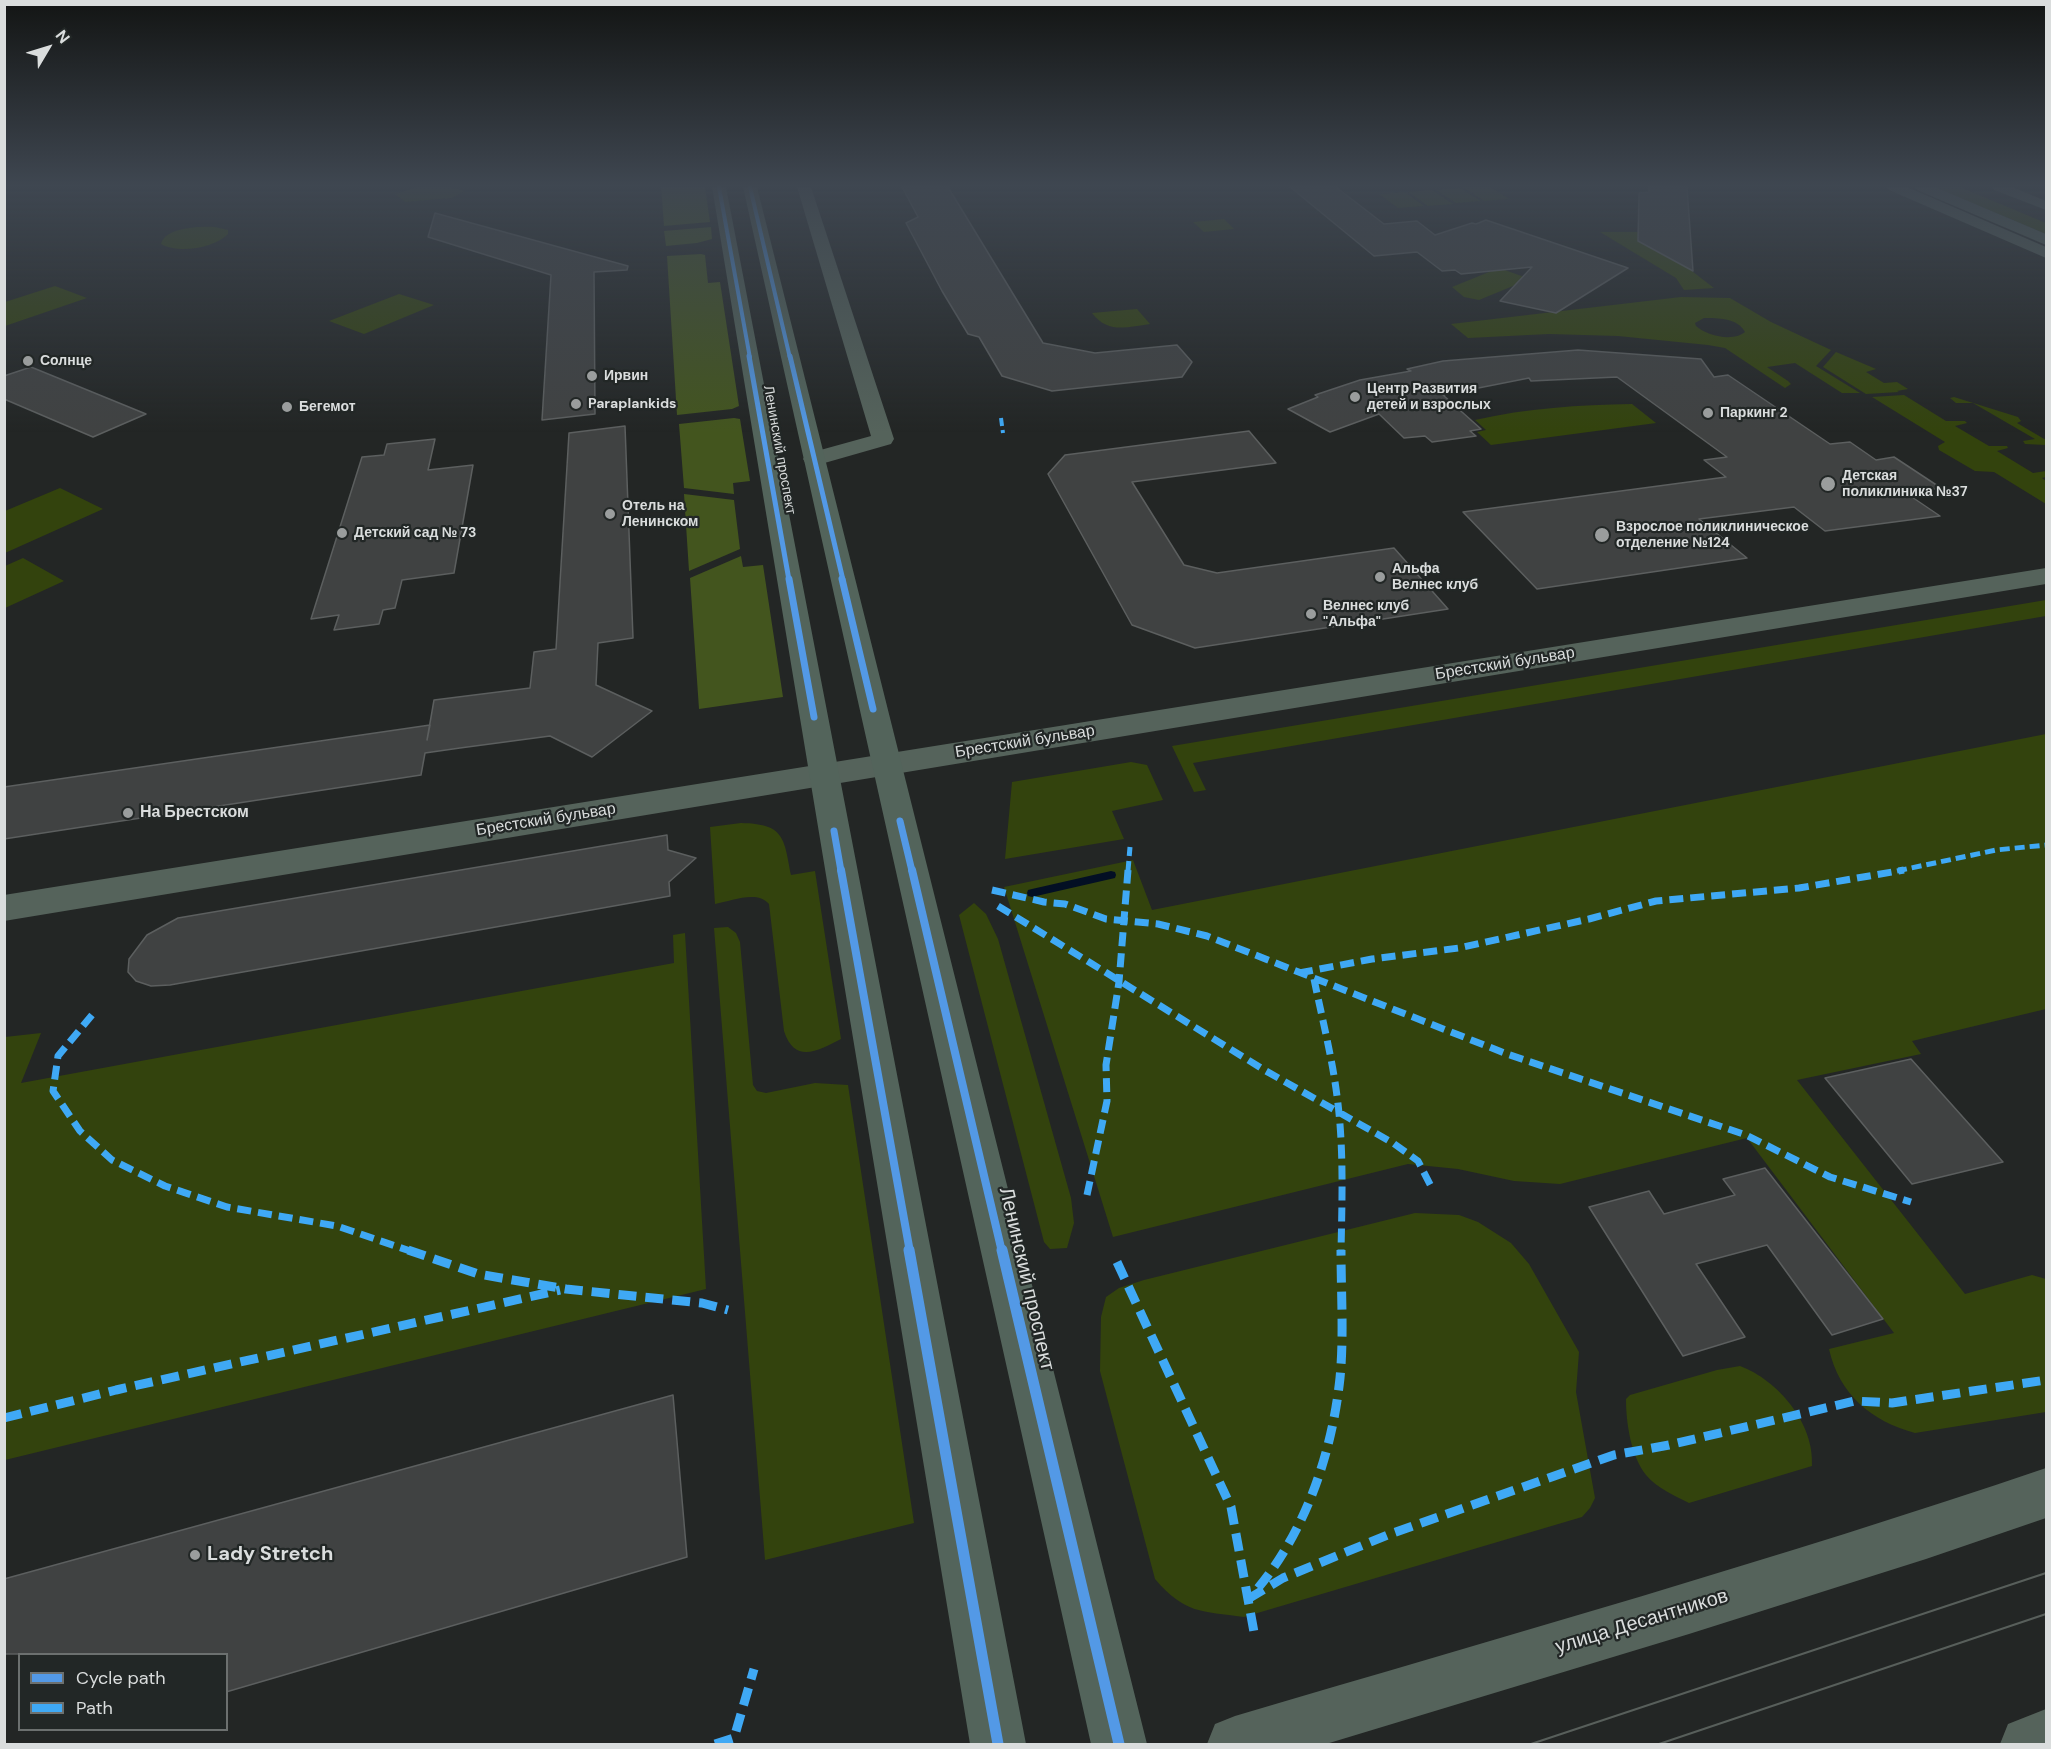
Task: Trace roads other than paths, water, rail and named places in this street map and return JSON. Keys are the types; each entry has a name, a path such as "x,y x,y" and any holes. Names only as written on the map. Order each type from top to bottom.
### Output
{"main road":[{"name":"Ленинский проспект","path":"733,269 998,1744"},
{"name":"Ленинский проспект","path":"769,269 1119,1744"}],"street":[{"path":"814,459 883,439 830,269"},
{"name":"Брестский бульвар","path":"4,908 2046,576"},
{"name":"улица Десантников","path":"1235,1744 1689,1608 1926,1534 2046,1493"},
{"path":"2028,1744 2046,1737"}],"waterway":[{"path":"1032,893 1111,875"}],"tram line":[{"path":"1531,1744 2046,1573"},
{"path":"1659,1744 2046,1614"}],"place":[{"name":"Солнце","path":"28,361"},
{"name":"Ирвин","path":"592,376"},
{"name":"Центр Развития детей и взрослых","path":"1355,397"},
{"name":"Paraplankids","path":"576,404"},
{"name":"Бегемот","path":"287,407"},
{"name":"Паркинг 2","path":"1708,413"},
{"name":"Детская поликлиника №37","path":"1828,484"},
{"name":"Отель на Ленинском","path":"610,514"},
{"name":"Детский сад № 73","path":"342,533"},
{"name":"Взрослое поликлиническое отделение №124","path":"1602,535"},
{"name":"Альфа Велнес клуб","path":"1380,577"},
{"name":"Велнес клуб \"Альфа\"","path":"1311,614"},
{"name":"На Брестском","path":"128,813"},
{"name":"Lady Stretch","path":"195,1555"}]}
